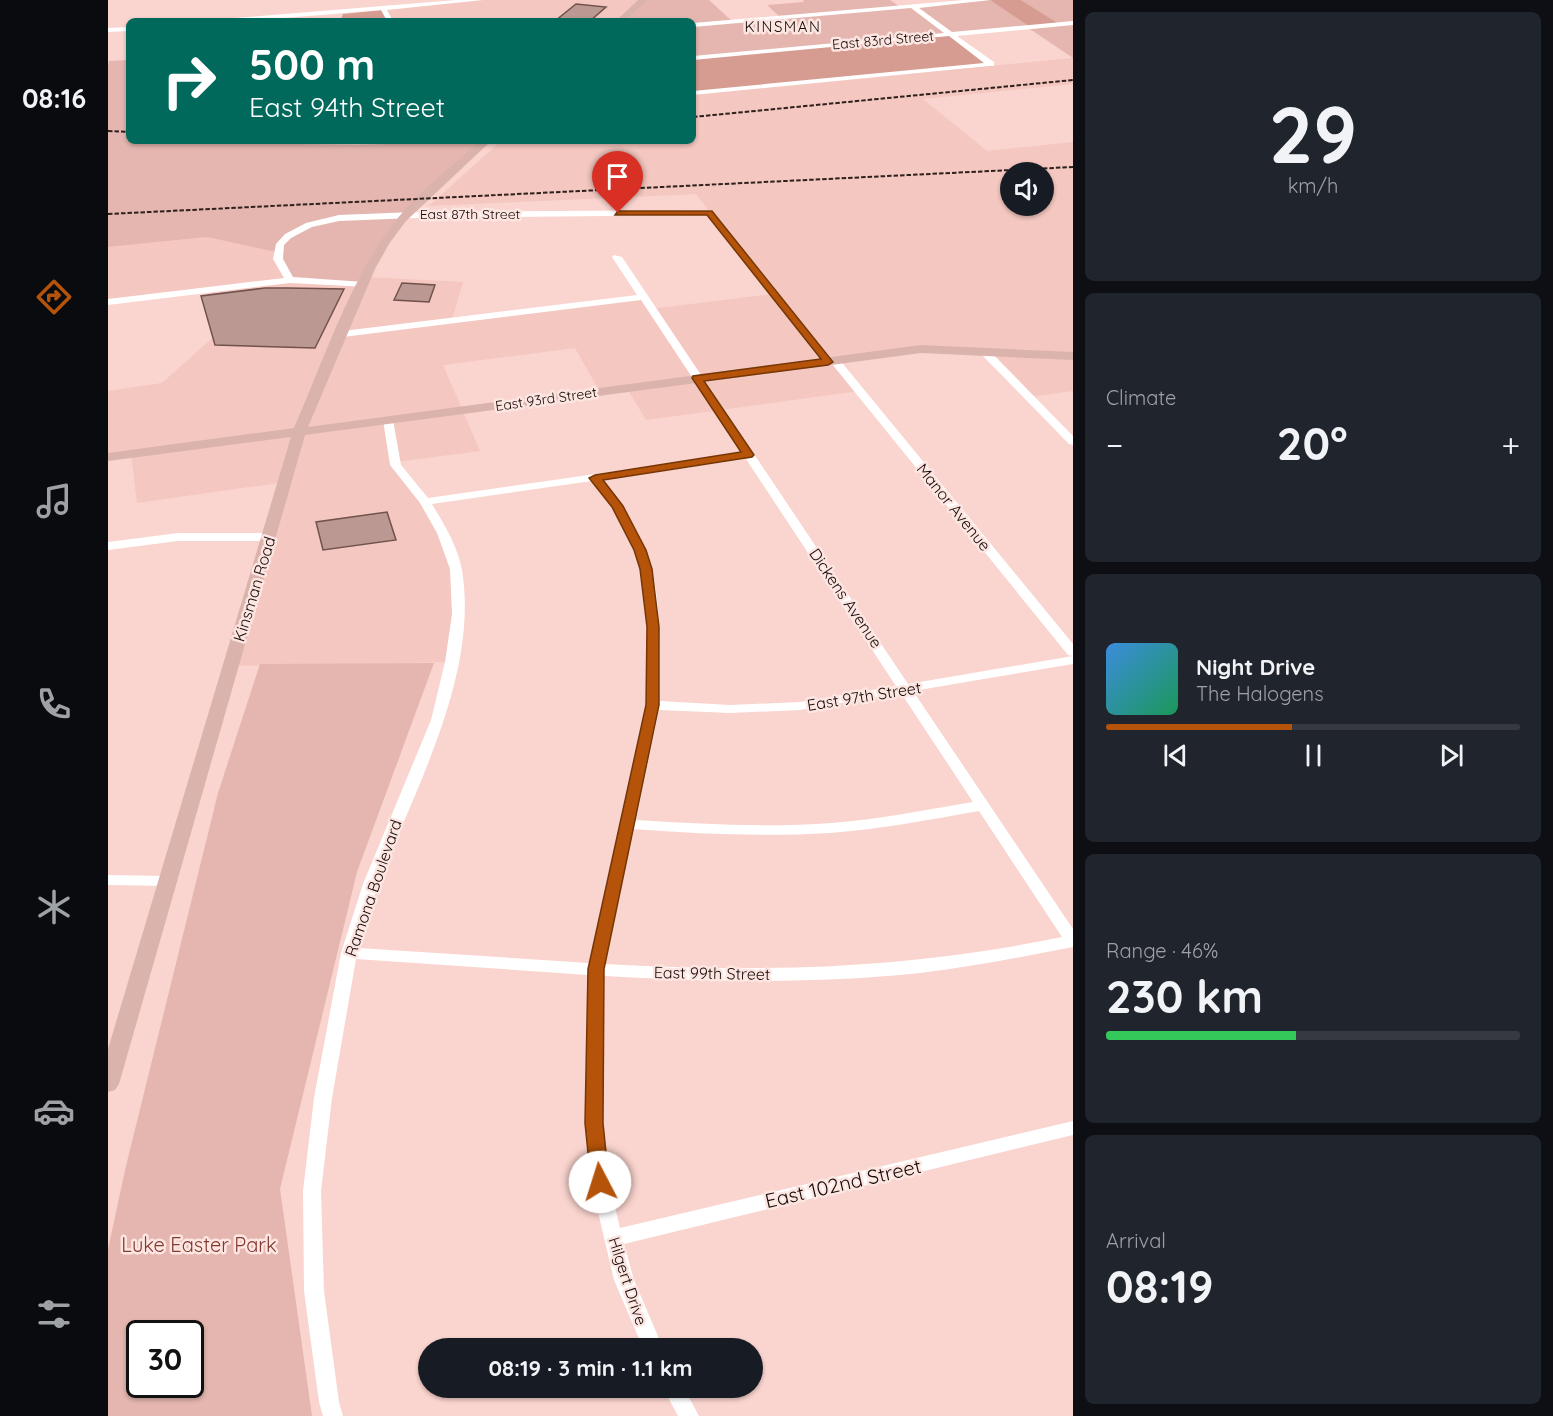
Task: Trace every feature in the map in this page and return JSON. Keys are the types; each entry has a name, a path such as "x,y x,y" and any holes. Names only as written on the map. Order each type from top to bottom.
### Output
{"main road":[{"path":"623,18 643,0"},
{"name":"Kinsman Road","path":"108,1084 299,432 384,243 402,219 483,144"},
{"name":"East 93rd Street","path":"108,457 921,349 1073,356"}],"street":[{"path":"259,18 480,0"},
{"path":"696,25 987,0"},
{"path":"696,93 991,64 912,6"},
{"path":"382,8 388,18"},
{"name":"East 83rd Street","path":"696,58 1073,23"},
{"path":"108,30 126,28"},
{"name":"East 87th Street","path":"290,280 278,259 280,244 288,236 309,225 339,218 414,214 709,213"},
{"name":"Manor Avenue","path":"709,213 1073,652"},
{"name":"Dickens Avenue","path":"616,257 907,689 1073,941"},
{"path":"108,302 290,280 364,285"},
{"path":"343,334 642,297"},
{"path":"984,351 1073,442"},
{"name":"Ramona Boulevard","path":"333,1416 328,1402 314,1291 312,1191 323,1098 349,953 371,884 438,720 452,662 458,614 456,569 443,533 426,502 396,465 388,420"},
{"path":"426,502 748,455"},
{"name":"Hilgert Drive","path":"595,478 617,506 631,529 646,569 653,627 653,705 596,969 594,1123 600,1182 613,1238 624,1280 649,1338"},
{"path":"108,546 178,537 270,537"},
{"name":"East 97th Street","path":"653,705 730,709 800,706 1073,660"},
{"path":"627,824 705,830 815,829 862,825 984,805"},
{"path":"108,880 166,881"},
{"name":"East 99th Street","path":"349,953 596,969 782,975 898,969 991,958 1073,941"},
{"name":"East 102nd Street","path":"613,1238 1073,1128"},
{"path":"679,1398 689,1416"}],"shaded area":[{"path":"480,0 643,0 623,18 388,18 383,8"},
{"path":"990,0 1021,0 1059,24 1030,27"},
{"path":"384,10 388,18 341,18 343,14"},
{"path":"950,34 993,66 696,94 696,58"},
{"path":"1073,58 1073,84 923,99 987,151 1073,142 1073,391 1029,397 984,351 921,349 835,361 859,391 646,420 627,388 600,392 575,348 443,365 480,451 396,462 425,502 456,569 452,662 231,666 285,482 137,503 131,454 108,457 108,391 162,383 217,334 208,291 108,302 108,247 207,237 277,252 366,277 463,282 452,320 642,297 651,309 773,294 696,194 429,206 498,144 696,144 696,94"}],"green space":[{"path":"643,0 709,0 733,22 780,17 767,5 804,2 803,0 890,0 900,7 990,0 1030,27 1058,24 1021,0 1073,0 1073,58 1027,27 696,58 696,18 623,18"},
{"path":"126,60 126,144 483,144 402,219 364,285 290,280 276,252 207,237 108,247 109,61"},
{"name":"Luke Easter Park","path":"434,663 357,872 280,1189 312,1416 108,1416 108,1249 126,1166 218,793 260,664"}],"building":[{"path":"576,4 606,7 593,18 559,18"},
{"path":"402,283 435,285 429,302 394,300"},
{"path":"265,288 344,289 315,348 215,345 201,296"},
{"path":"387,512 396,540 323,550 316,522"}],"railway":[{"path":"696,117 1073,80"},
{"path":"108,131 126,132"},
{"path":"108,214 1073,167"}],"district":[{"name":"KINSMAN","path":"783,26"}],"route":[{"path":"600,1182 594,1123 596,969 653,705 653,627 646,569 640,550 617,506 595,478 748,455 697,378 828,362 709,213 618,213"}]}
